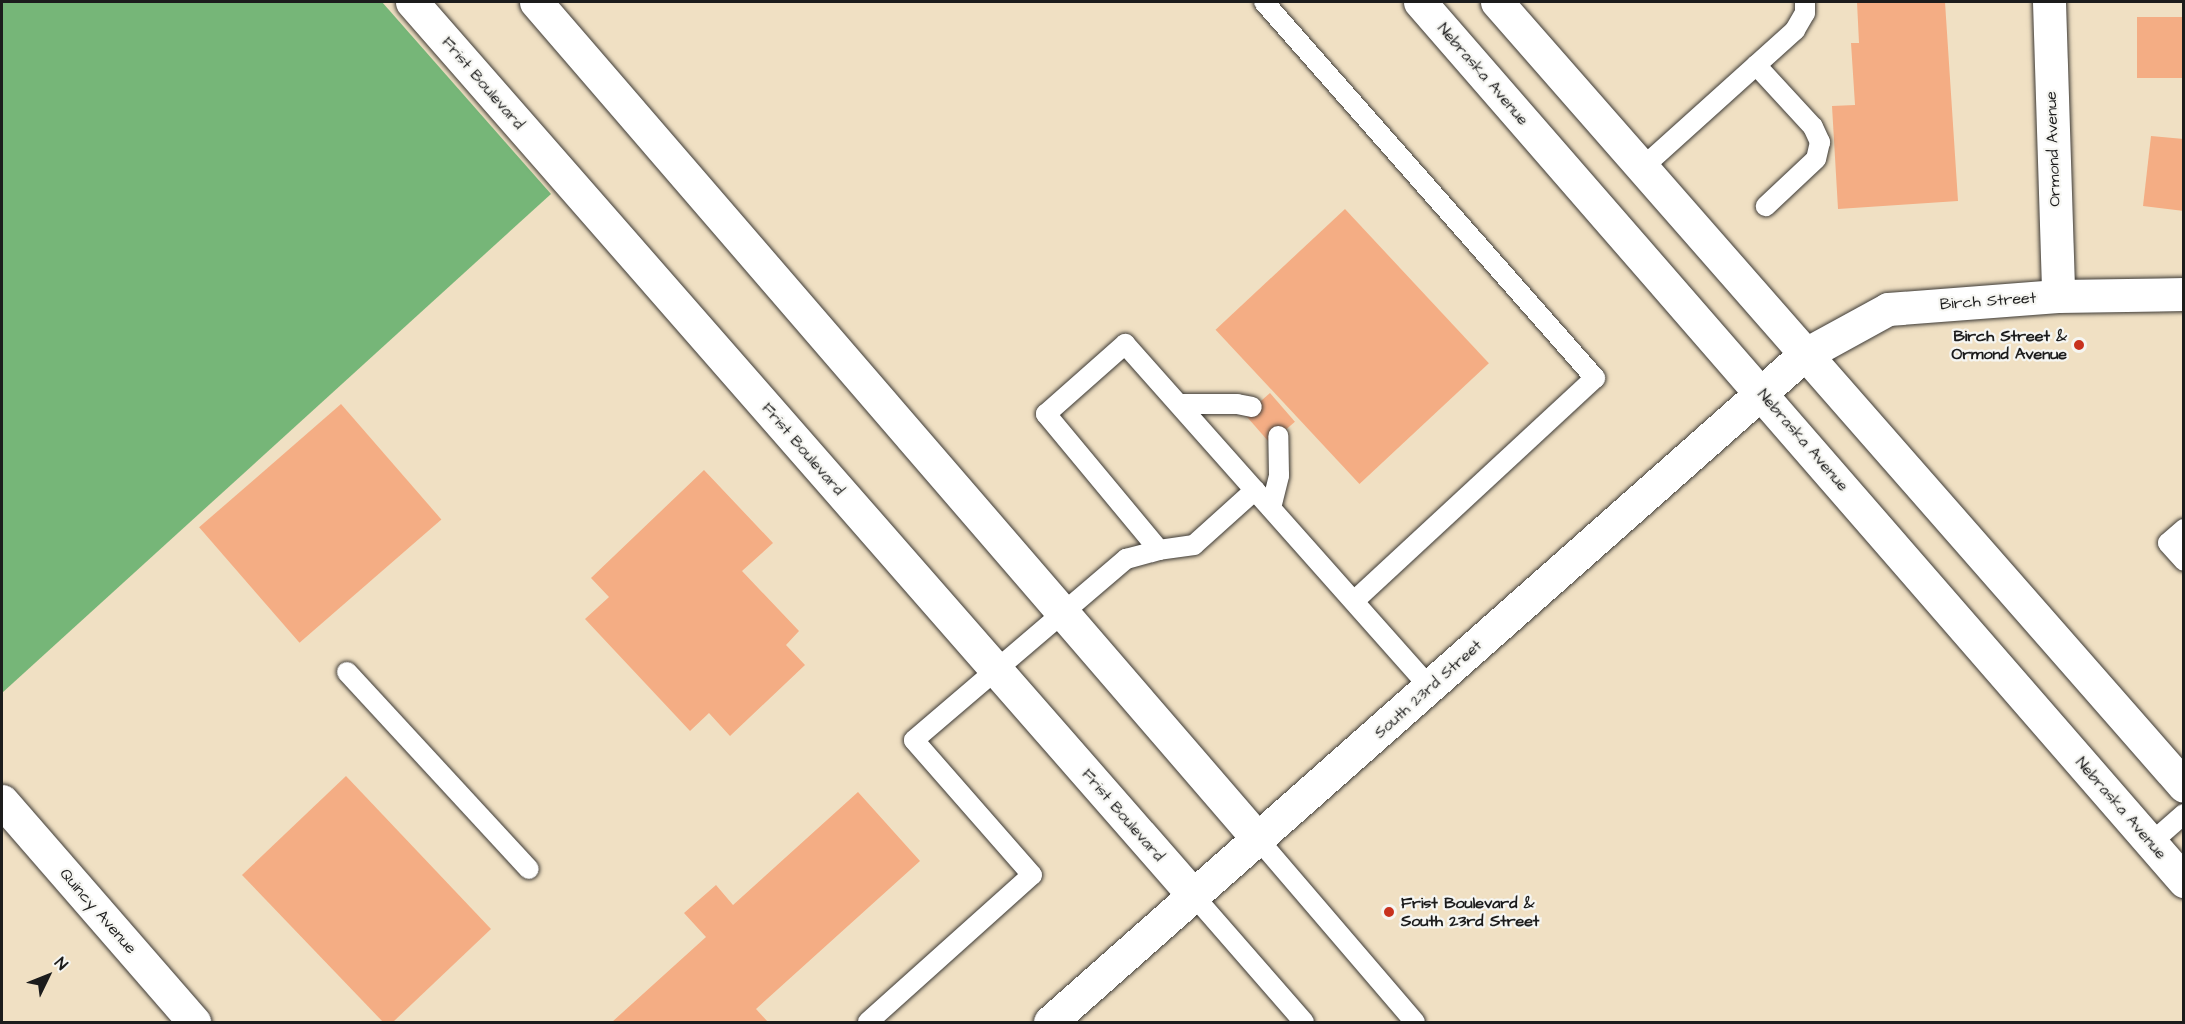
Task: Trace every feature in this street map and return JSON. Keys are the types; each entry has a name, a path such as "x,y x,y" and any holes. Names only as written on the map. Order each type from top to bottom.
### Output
{"street":[{"name":"Frist Boulevard","path":"412,2 1194,896"},
{"path":"536,2 1258,839"},
{"name":"Nebraska Avenue","path":"1420,2 2184,881"},
{"path":"1497,2 2184,786"},
{"name":"Ormond Avenue","path":"2049,2 2058,296"},
{"name":"Birch Street","path":"1804,355 1888,309 2058,296 2184,294"},
{"name":"South 23rd Street","path":"1050,1023 1760,391 1804,355"},
{"name":"Quincy Avenue","path":"2,801 194,1023"}],"lane":[{"path":"1264,2 1595,378 1354,601"},
{"path":"1642,168 1801,22 1805,2"},
{"path":"1756,65 1814,127 1820,142 1816,159 1766,206"},
{"path":"1159,550 1046,414 1125,344 1430,687"},
{"path":"1179,404 1237,404 1252,407"},
{"path":"1270,508 1279,475 1278,436"},
{"path":"868,1023 1032,875 914,740 1126,559 1159,550 1194,545 1255,490"},
{"path":"2184,529 2168,543 2184,561"},
{"path":"347,672 529,869"},
{"path":"2151,843 2184,814"},
{"path":"1258,839 1415,1023"},
{"path":"1194,896 1304,1023"}],"green space":[{"path":"2,2 382,2 551,194 2,693"}],"building":[{"path":"1857,2 1945,2 1958,201 1838,209 1832,106 1855,105 1851,43 1859,43"},
{"path":"2137,17 2184,17 2184,78 2137,78"},
{"path":"2151,136 2184,139 2184,211 2143,206"},
{"path":"1345,209 1489,363 1359,484 1216,330"},
{"path":"1270,393 1295,422 1270,443 1245,415"},
{"path":"341,404 441,519 299,643 199,527"},
{"path":"704,470 773,543 742,571 799,631 786,645 805,665 730,736 709,713 690,731 585,619 609,597 591,578"},
{"path":"346,776 491,929 393,1022 383,1022 242,875"},
{"path":"858,792 920,861 756,1009 768,1022 612,1022 706,937 684,913 716,885 733,905"}],"place":[{"name":"Birch Street & Ormond Avenue","path":"2079,345"},
{"name":"Frist Boulevard & South 23rd Street","path":"1389,912"}]}
